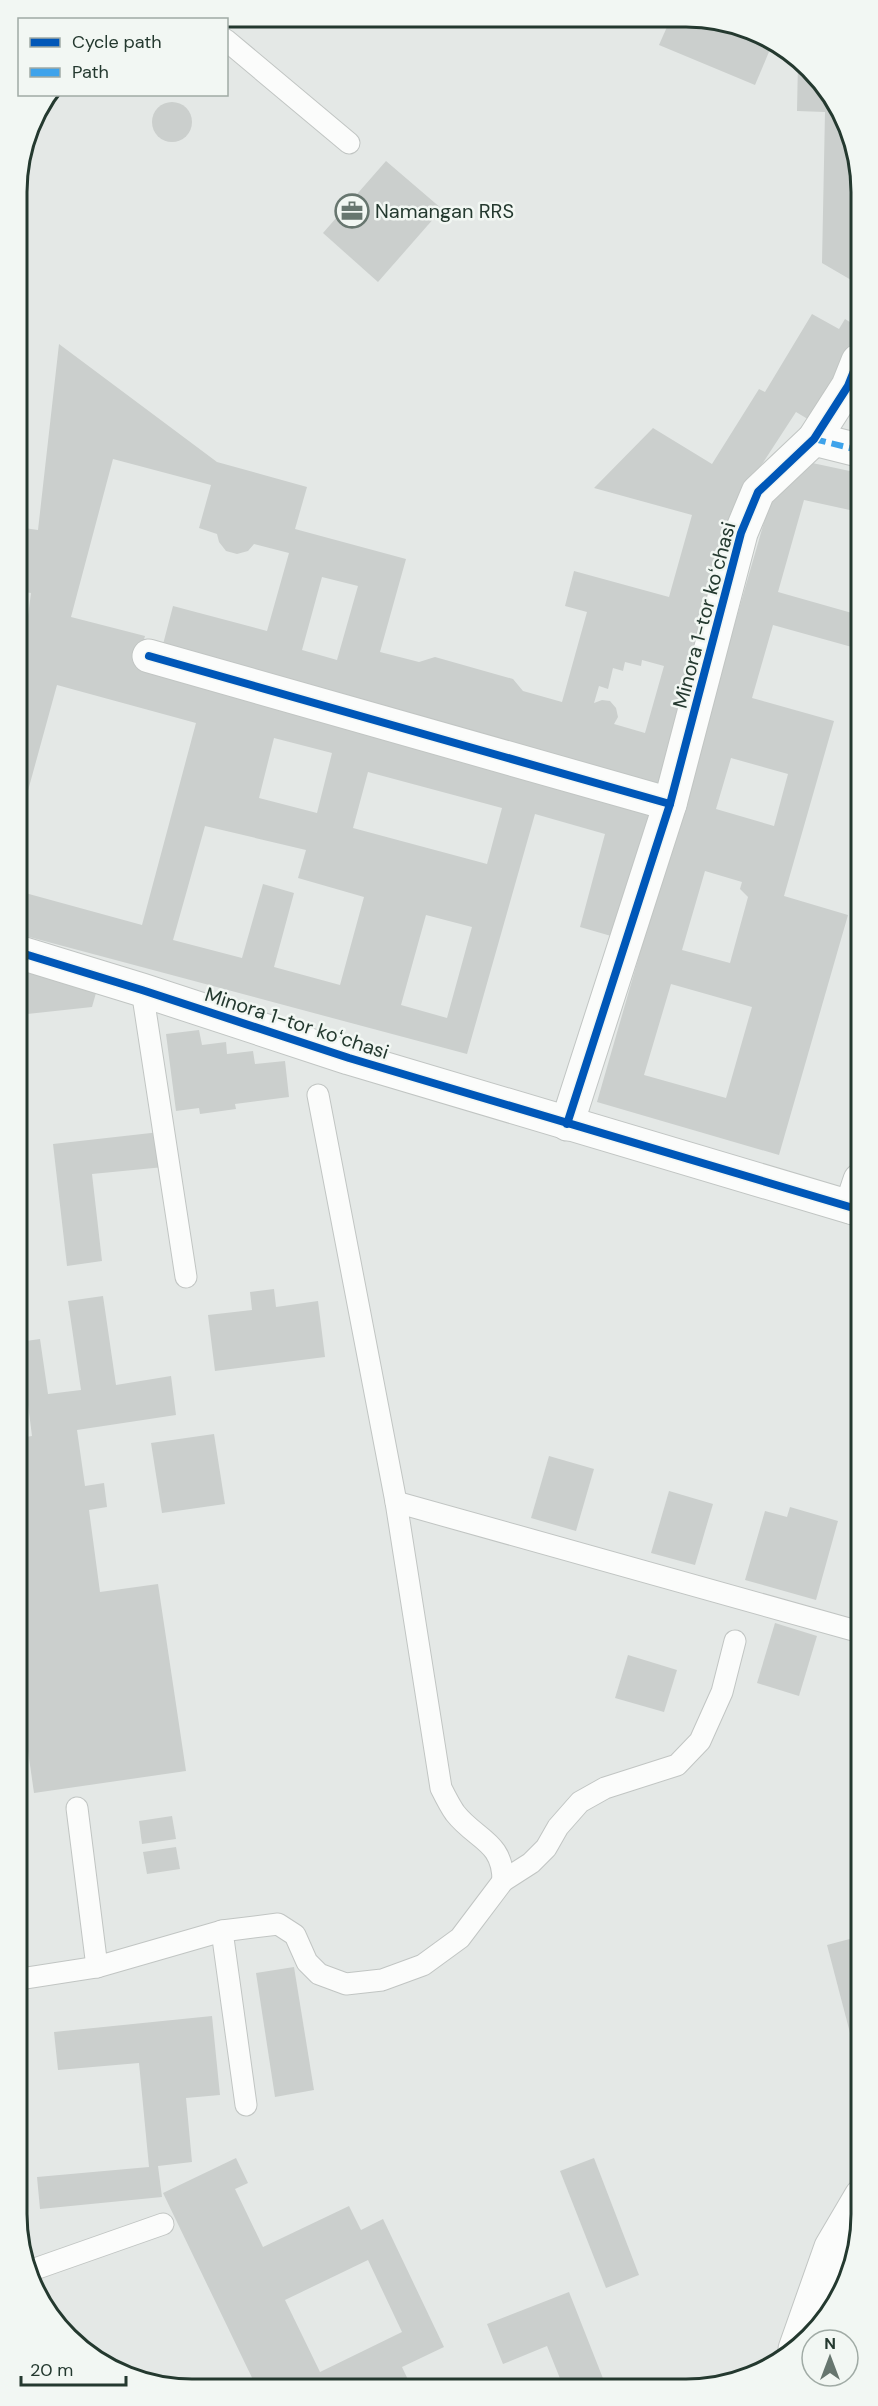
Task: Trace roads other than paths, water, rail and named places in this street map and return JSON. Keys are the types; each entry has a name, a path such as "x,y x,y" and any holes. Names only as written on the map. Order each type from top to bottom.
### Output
{"street":[{"name":"Minora 1-tor koʻchasi","path":"567,1124 670,804 741,533 758,492 814,440 851,378"},
{"path":"814,440 851,448"},
{"path":"149,656 670,804"},
{"name":"Minora 1-tor koʻchasi","path":"27,955 349,1058 567,1124 851,1197"},
{"path":"801,2332 831,2247 851,2213"}],"lane":[{"path":"228,42 349,143"},
{"path":"142,990 186,1276"},
{"path":"318,1095 396,1502 441,1788 455,1813 492,1846 503,1866 503,1881"},
{"path":"396,1502 851,1629"},
{"path":"27,1978 97,1967 222,1931 278,1924 295,1935 308,1962 319,1974 346,1984 382,1980 423,1965 460,1938 503,1881 531,1863 546,1848 558,1827 580,1802 605,1788 677,1765 693,1749 700,1741 722,1692 735,1641"},
{"path":"77,1808 97,1967"},
{"path":"222,1931 246,2105"},
{"path":"37,2268 163,2224"}],"place":[{"name":"Namangan RRS","path":"352,211"}]}
